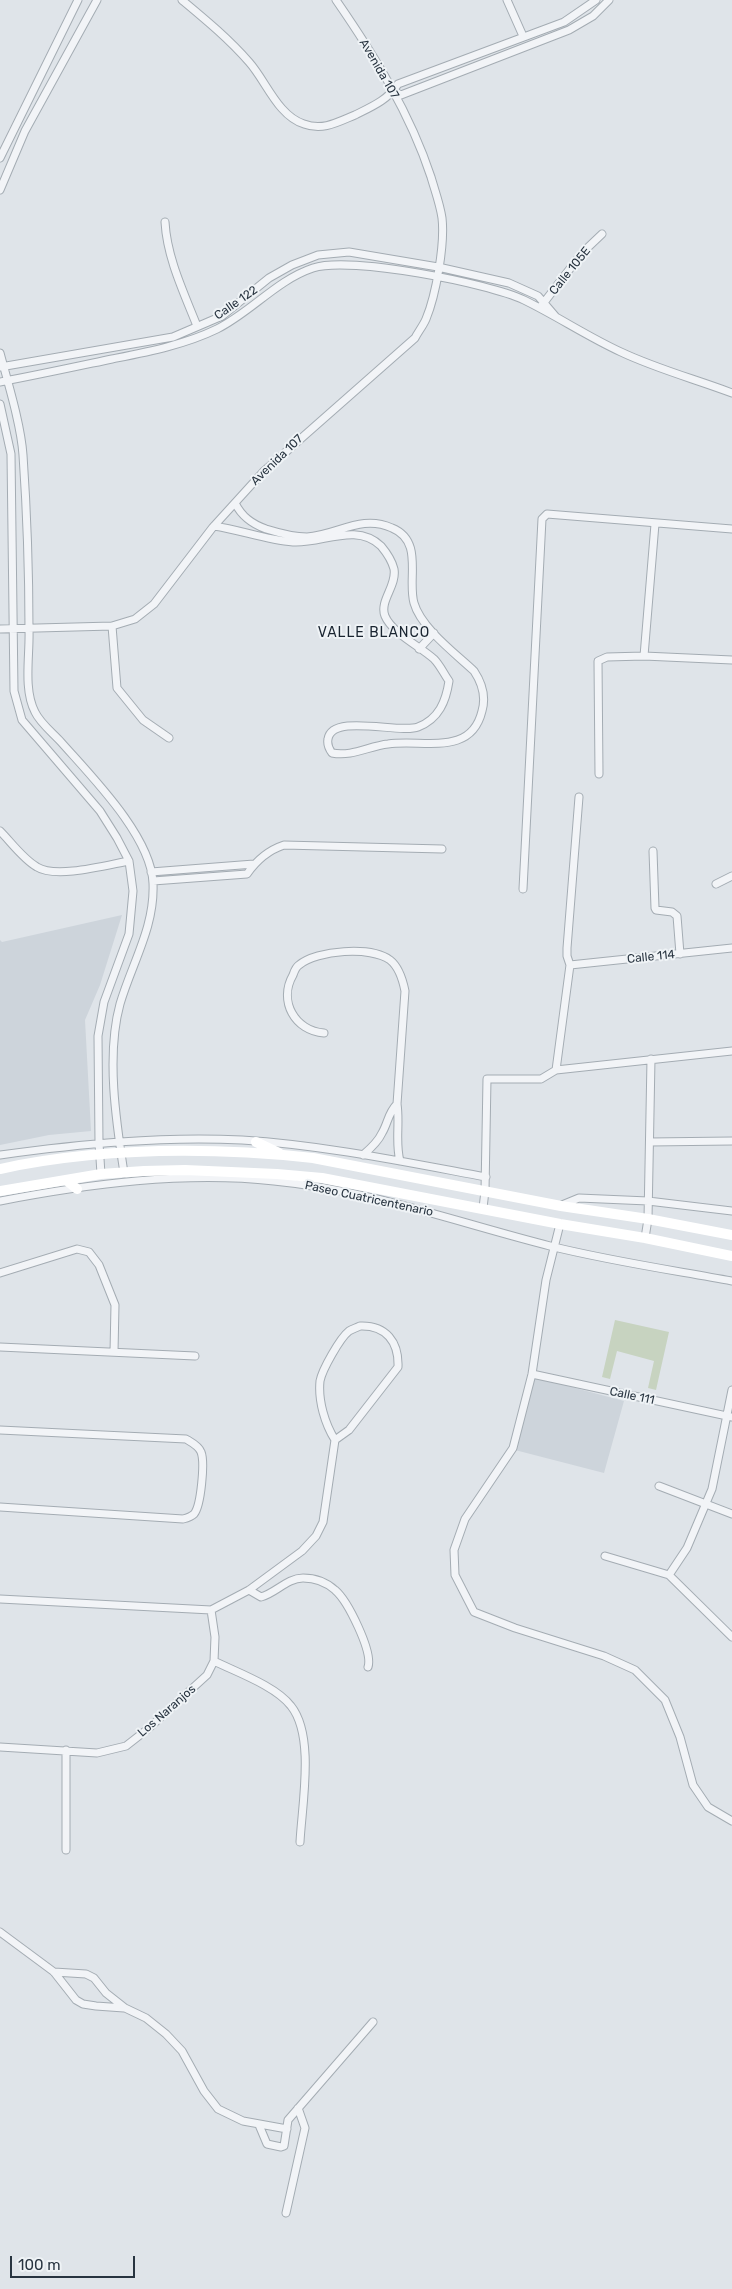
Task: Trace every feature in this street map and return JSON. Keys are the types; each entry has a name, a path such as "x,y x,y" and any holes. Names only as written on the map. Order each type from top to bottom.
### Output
{"street":[{"path":"0,158 78,0"},
{"path":"0,190 26,131 97,0"},
{"path":"182,0 221,32 251,64 292,119 305,125 322,127 332,125 377,104 393,91 398,84 564,22 589,7 596,0"},
{"name":"Avenida 107","path":"0,629 30,630 112,626 135,619 154,604 214,526 263,472 414,338 426,321 438,267 442,219 431,178 412,128 393,91 357,30 336,0"},
{"path":"507,0 523,36"},
{"path":"393,91 401,95 569,30 593,16 609,0"},
{"path":"165,222 166,234 180,283 197,326"},
{"name":"Calle 105E","path":"539,309 582,253 602,234"},
{"name":"Calle 122","path":"2,366 173,336 222,316 292,264 318,255 348,252 438,267 509,283 538,296 562,322"},
{"name":"Calle 122","path":"4,382 170,347 217,329 264,299 288,280 314,268 338,264 365,265 436,276 500,292 524,300 583,334 623,353 732,393"},
{"path":"0,353 4,382 23,452 30,630 30,690 35,713 112,800 133,831 146,857 153,880 152,909 146,936 120,1003 114,1034 114,1073 124,1173"},
{"path":"0,404 11,454 14,691 22,720 100,811 117,838 129,861 133,891 129,934 104,1002 98,1036 99,1155 101,1174"},
{"path":"214,526 268,539 295,542 356,535 374,539 386,552 394,569 394,583 384,608 385,617 391,625 433,659 449,681 442,708 430,721 411,729 342,726 329,734 327,740 332,753 347,754 402,742 454,742 471,733 477,725 484,702 480,680 474,671 434,632 414,606 412,596 414,570 410,546 400,533 382,524 371,522 356,524 308,537 285,534 254,524 244,516 235,503"},
{"path":"523,889 542,519 547,514 732,529"},
{"path":"248,533 254,524"},
{"path":"374,539 382,524"},
{"path":"644,656 655,524"},
{"path":"112,626 117,688 143,720 169,738"},
{"path":"419,649 434,632"},
{"path":"599,774 598,661 607,657 644,656 732,660"},
{"path":"556,1070 570,965 567,948 579,797"},
{"path":"0,831 36,867 44,870 65,871 129,861"},
{"path":"153,880 240,876 247,874 254,864 275,848 284,845 442,849"},
{"path":"653,851 655,908 656,910 672,912 677,916 680,954"},
{"path":"150,872 254,864"},
{"path":"716,884 732,876"},
{"name":"Calle 114","path":"570,965 732,948"},
{"path":"324,1033 314,1032 301,1025 290,1012 288,983 298,966 317,955 342,951 378,954 392,961 402,979 405,991 397,1104 400,1118 398,1152 400,1161"},
{"path":"483,1208 486,1191 487,1079 540,1079 556,1070 732,1051"},
{"path":"645,1238 648,1218 652,1059"},
{"path":"363,1156 383,1133 389,1111 397,1104"},
{"path":"0,1169 99,1155 121,1147 203,1139 256,1142 363,1156 486,1177"},
{"path":"650,1142 732,1141"},
{"path":"256,1142 285,1155"},
{"path":"0,1155 99,1143 121,1147 232,1151 313,1158 561,1206 648,1218 732,1235"},
{"name":"Paseo Cuatricentenario","path":"0,1190 101,1174 124,1173 275,1181 412,1206 553,1247 732,1281"},
{"path":"262,1173 275,1181"},
{"name":"Paseo Cuatricentenario","path":"0,1201 155,1176 262,1173 322,1178 732,1256"},
{"path":"66,1180 77,1188"},
{"path":"561,1206 579,1198 648,1201 732,1211"},
{"path":"560,1224 553,1247 532,1374 513,1448 464,1519 454,1550 455,1575 474,1612 515,1628 604,1656 635,1670 665,1700 680,1737 693,1785 708,1807 732,1821"},
{"path":"0,1274 77,1249 89,1252 99,1265 115,1306 114,1352"},
{"path":"0,1598 211,1610 249,1590 302,1551 316,1536 323,1522 335,1440 328,1429 320,1380 332,1356 348,1332 360,1326 372,1326 385,1333 394,1342 398,1357 398,1367 349,1430 335,1440"},
{"path":"0,1347 195,1356"},
{"name":"Calle 111","path":"532,1374 730,1417"},
{"path":"669,1575 687,1548 712,1489 730,1417 732,1390"},
{"path":"0,1430 186,1439 196,1445 201,1452 202,1461 201,1497 195,1513 183,1519 0,1507"},
{"path":"659,1486 732,1514"},
{"path":"605,1556 669,1575 732,1637"},
{"path":"249,1590 255,1596 261,1597 294,1579 304,1578 319,1580 335,1590 348,1604 369,1658 368,1667"},
{"path":"211,1610 215,1637 214,1661 274,1691 290,1705 300,1723 306,1745 300,1842"},
{"name":"Los Naranjos","path":"0,1747 97,1753 126,1746 149,1728 207,1675 214,1661"},
{"path":"66,1750 66,1850"},
{"path":"0,1932 54,1972 76,2000 83,2004 125,2008"},
{"path":"54,1972 86,1974 100,1983 106,1993 125,2008 146,2018 182,2051 204,2091 218,2109 230,2117 259,2125 287,2128"},
{"path":"96,2006 106,1993"},
{"path":"259,2125 267,2144 281,2148 286,2143 288,2120 373,2022"},
{"path":"286,2213 305,2128 298,2108"}],"shaded area":[{"path":"122,915 100,985 85,1020 91,1131 49,1135 0,1145 0,940 2,942"},
{"path":"530,1376 624,1401 604,1473 511,1449"}],"green space":[{"path":"615,1320 669,1332 656,1390 648,1388 654,1361 617,1351 610,1379 602,1377"}],"district":[{"name":"VALLE BLANCO","path":"374,633"}]}
